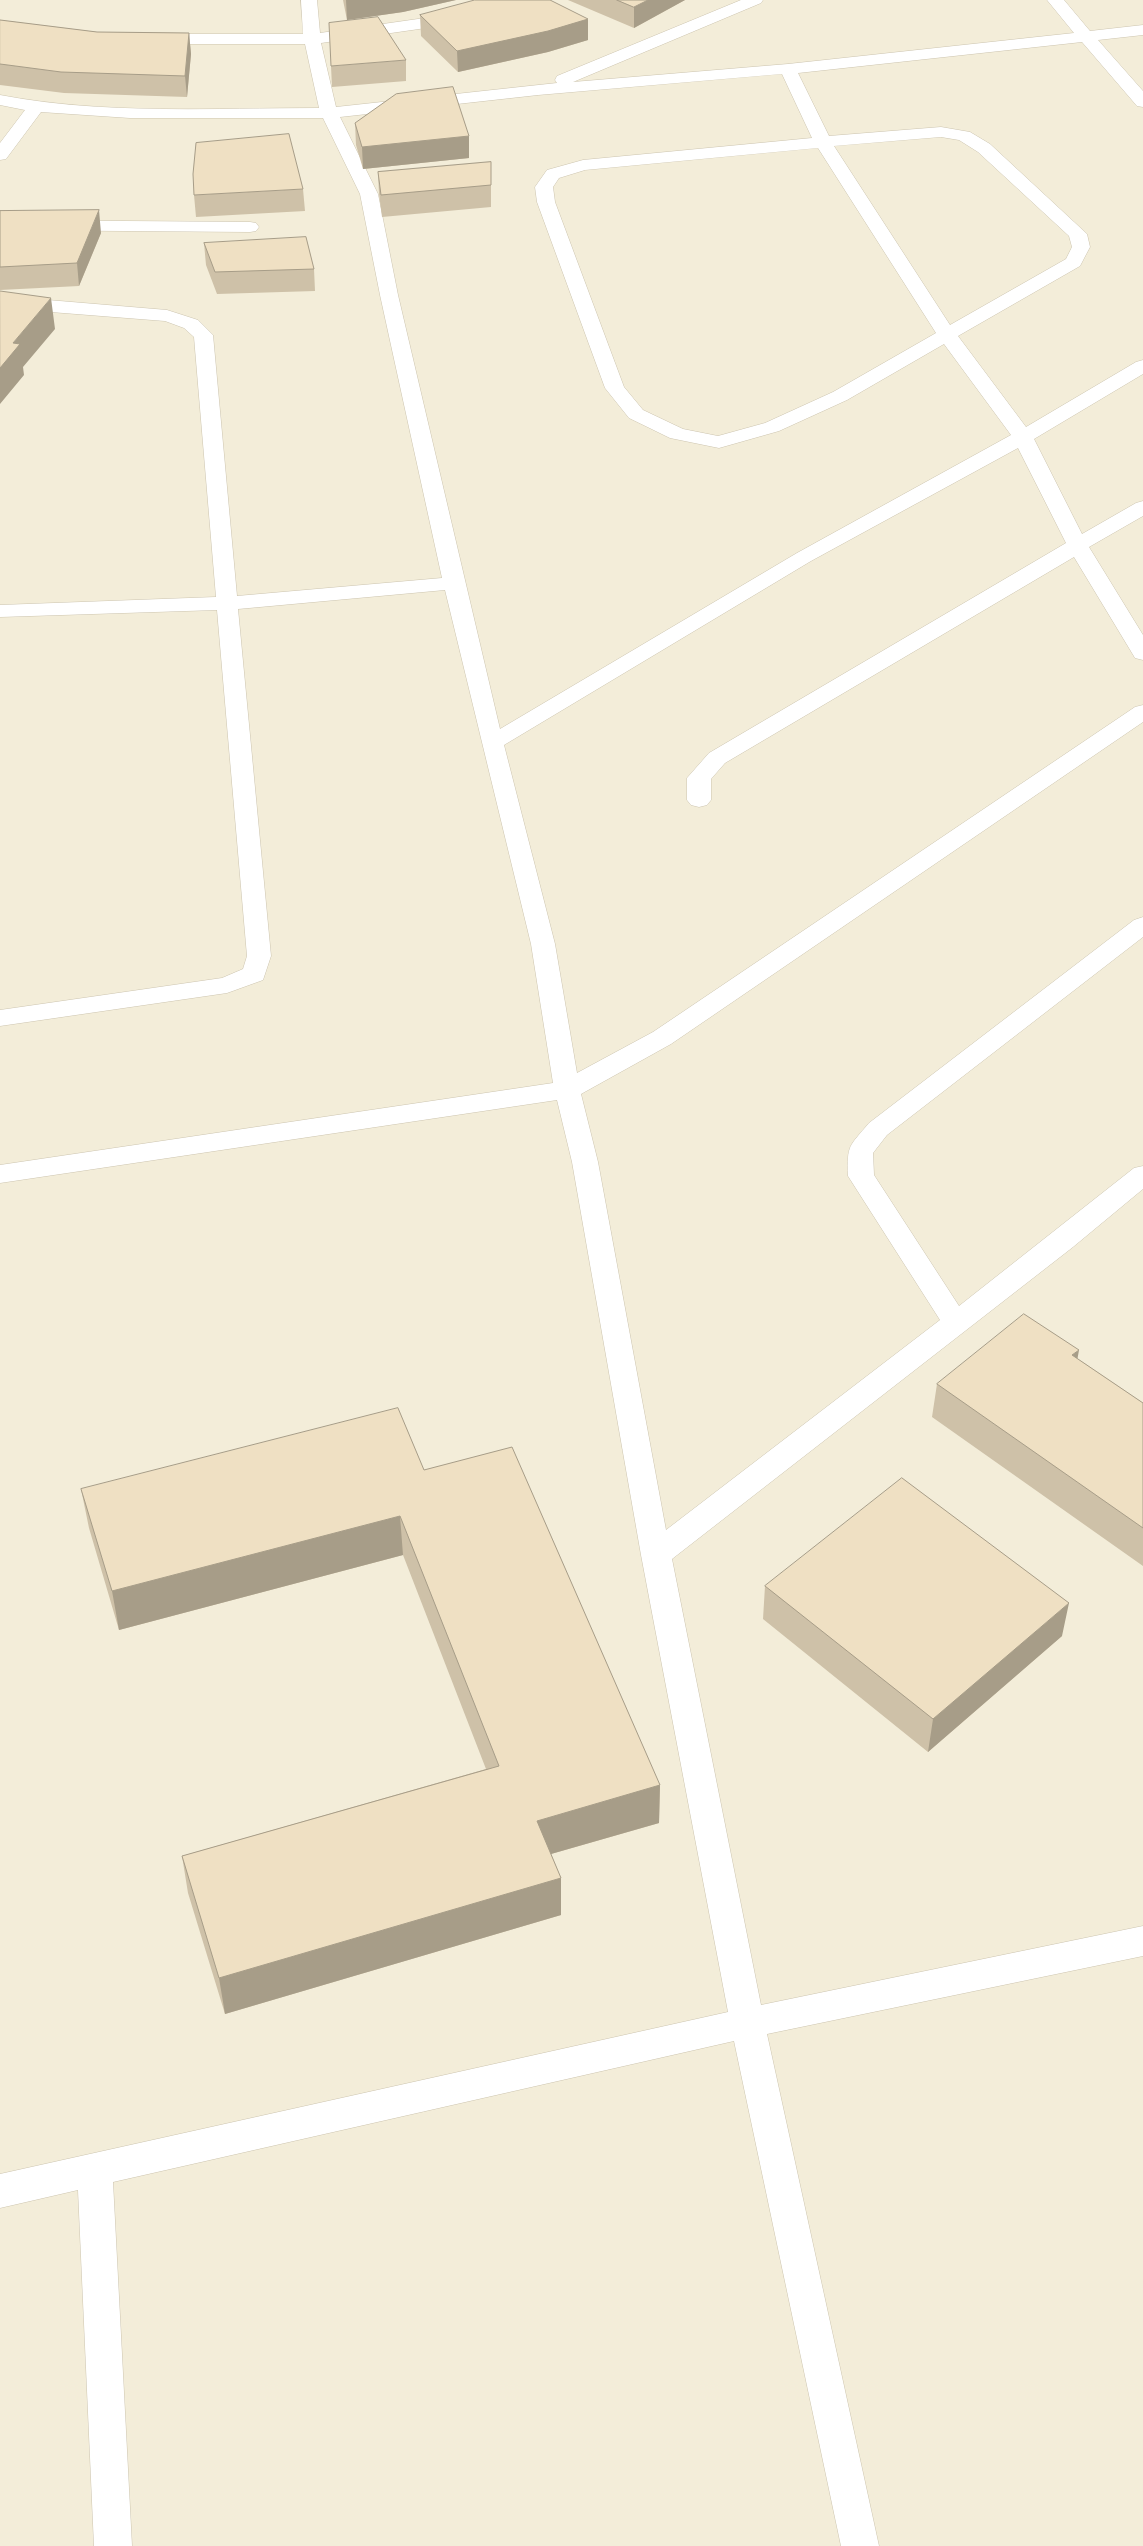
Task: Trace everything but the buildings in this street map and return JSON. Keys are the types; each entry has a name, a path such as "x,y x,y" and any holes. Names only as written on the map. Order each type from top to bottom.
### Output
{"street":[{"path":"309,0 312,40 329,113 369,194 389,295 454,583 543,944 567,1090 585,1162 656,1555 747,2023 860,2546"},
{"path":"134,38 312,40 461,18 524,0"},
{"path":"538,90 755,0"},
{"path":"1055,0 1143,102"},
{"path":"0,100 36,107 130,113 329,113 538,90 788,69 1143,30"},
{"path":"788,69 823,142 946,334 1023,437 1078,546 1143,653"},
{"path":"0,155 36,107"},
{"path":"941,132 964,136 984,148 1078,234 1081,248 1074,262 946,334 840,396 772,427 719,442 677,434 636,414 615,388 546,202 544,187 552,174 583,165 638,158 941,132"},
{"path":"0,225 250,228"},
{"path":"0,302 167,316 191,324 203,335 229,603 259,956 254,974 227,985 0,1018"},
{"path":"492,743 804,557 1023,437 1143,366"},
{"path":"699,800 699,778 717,758 1143,507"},
{"path":"0,611 229,603 454,583"},
{"path":"0,1174 567,1090 662,1038 1143,712"},
{"path":"956,1323 861,1176 860,1151 878,1129 1143,925"},
{"path":"656,1555 956,1323 1143,1175"},
{"path":"0,2192 747,2023 1143,1941"},
{"path":"95,2172 113,2546"}],"shaded area":[{"path":"0,0 1143,0 1143,2546 0,2546"}]}
